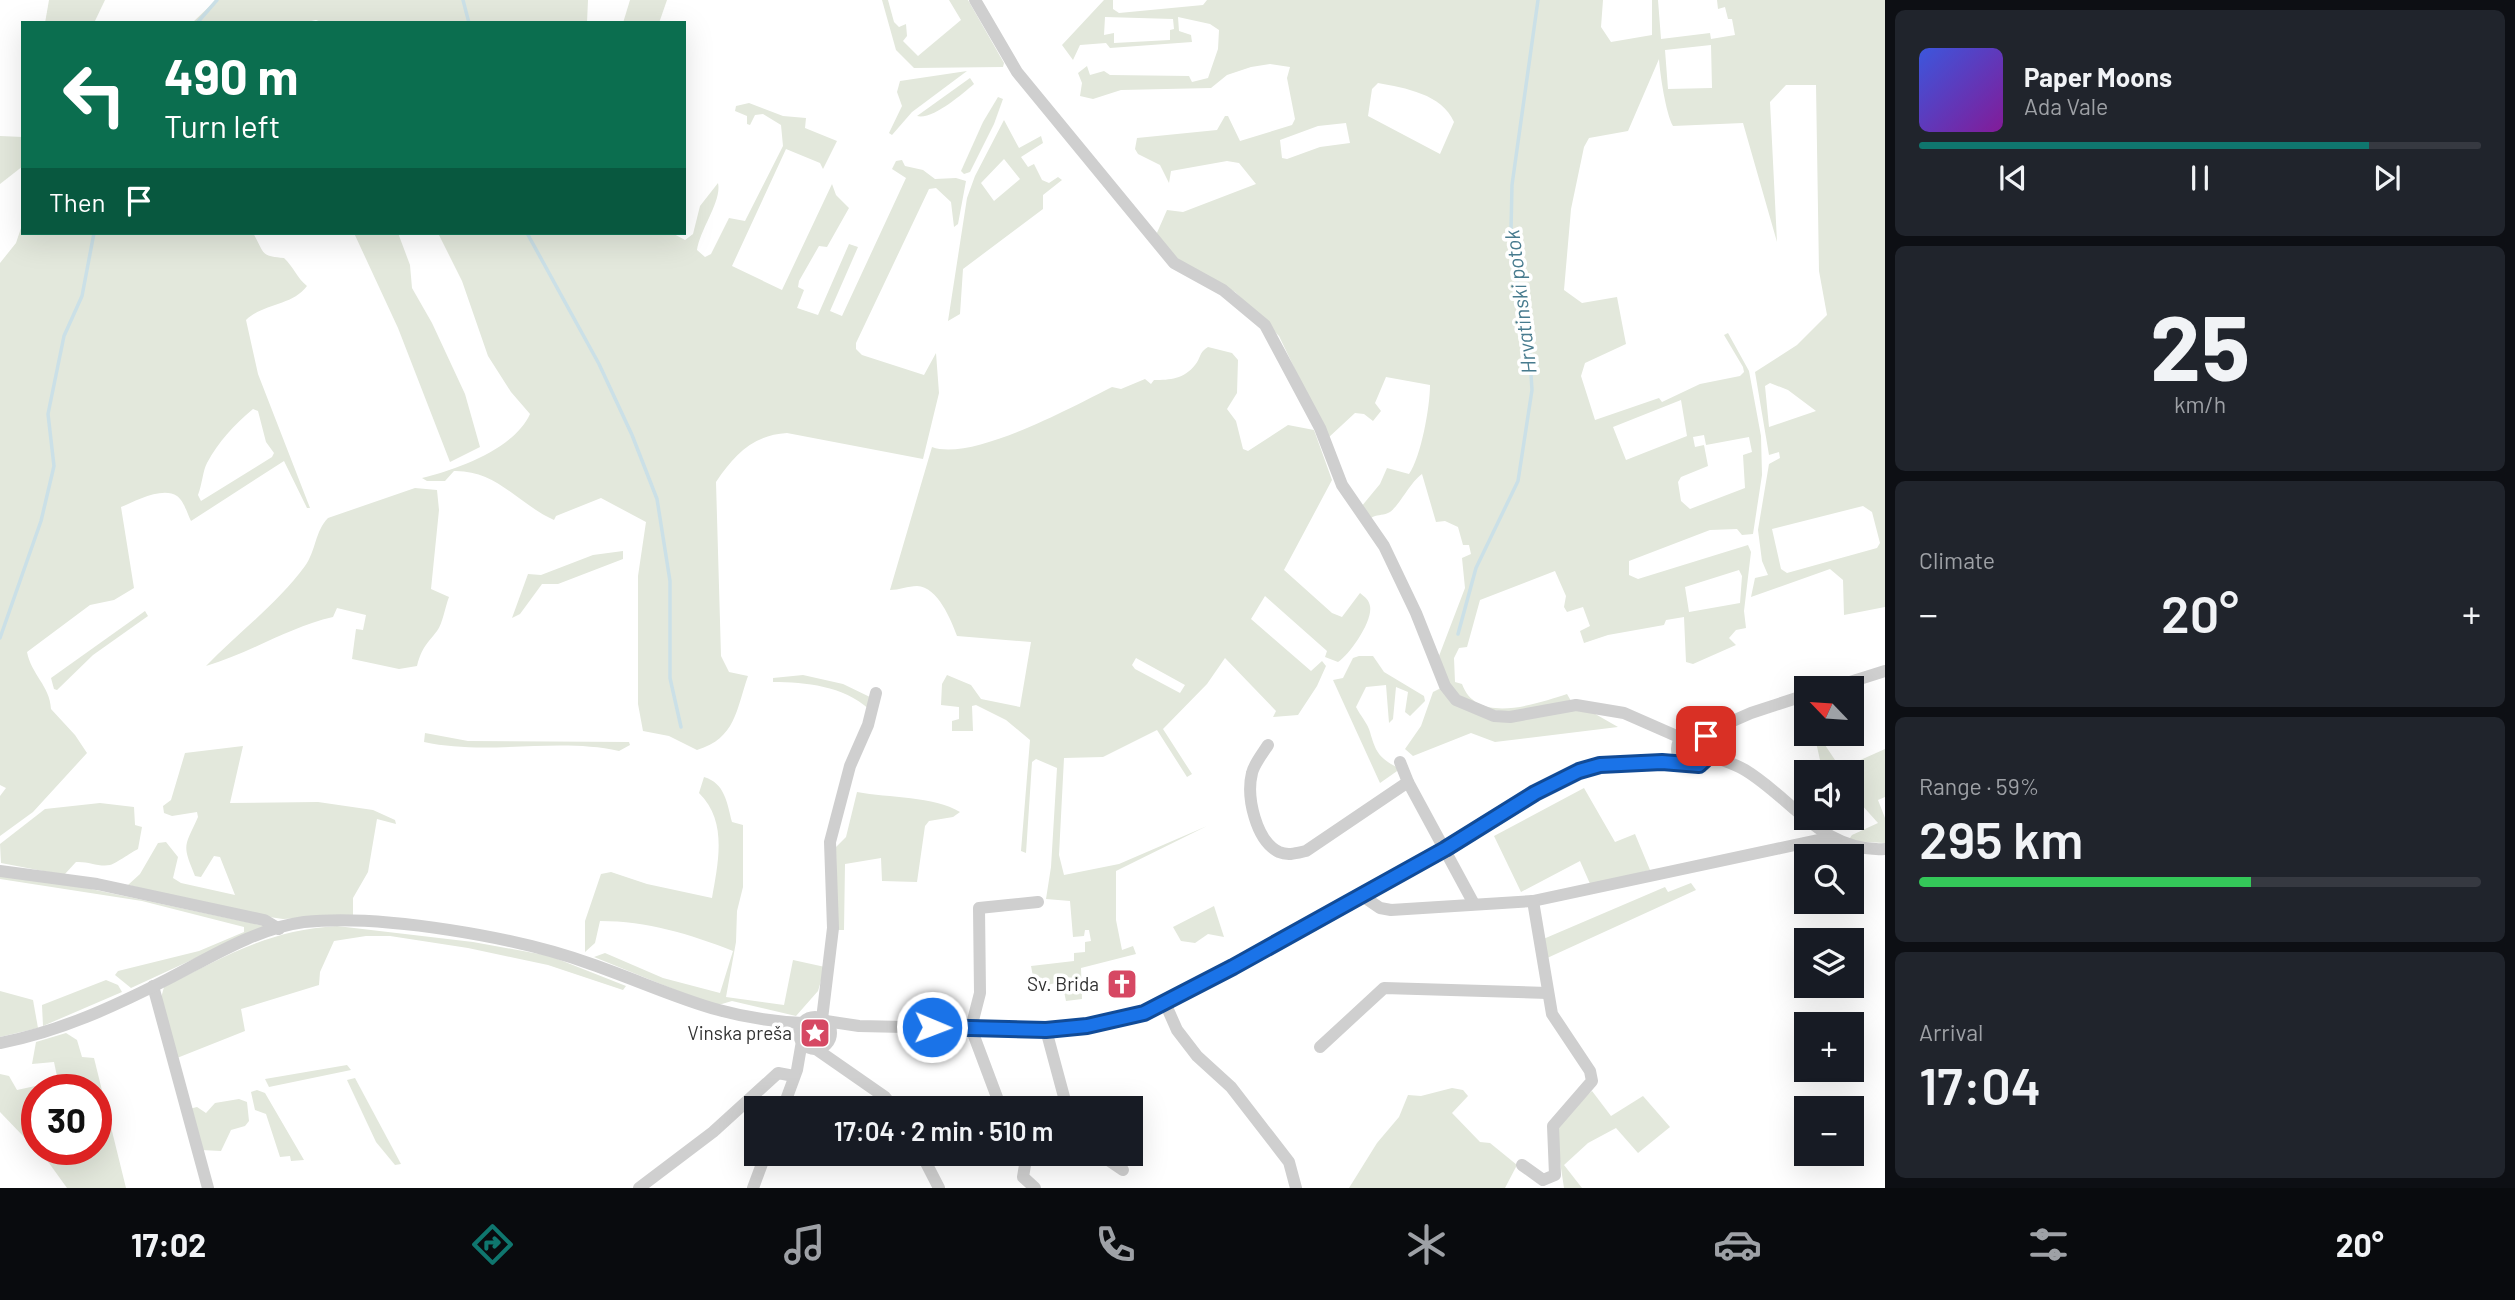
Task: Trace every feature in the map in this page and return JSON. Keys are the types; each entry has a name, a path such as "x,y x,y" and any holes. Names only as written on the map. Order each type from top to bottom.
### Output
{"street":[{"path":"975,0 1017,72 1078,142 1109,188 1174,263 1223,290 1265,325 1320,428 1342,485 1384,546 1435,657 1445,686 1456,700 1494,716 1510,717 1576,705 1624,713 1679,743 1683,762"},
{"path":"1864,678 1885,671"},
{"path":"787,1096 796,1073 802,1040 816,1020 830,970 834,928 830,842 850,766 868,725 876,693"},
{"path":"770,1023 816,1020 859,1026 1046,1030 1118,1019 1165,1003 1445,849 1535,793 1579,771 1600,765 1683,762 1699,765 1708,744 1721,727 1751,713 1794,699"},
{"path":"1662,762 1691,732 1836,841"},
{"path":"1268,745 1252,773 1252,810 1263,836 1277,851 1287,855 1306,851 1408,782"},
{"path":"1401,762 1408,782 1474,904"},
{"path":"1361,895 1380,908 1391,910 1533,901 1818,840 1836,841 1861,849 1885,849"},
{"path":"0,871 148,894 264,920 279,929"},
{"path":"1522,1165 1543,1180 1555,1175 1553,1126 1592,1081 1590,1071 1552,1014 1533,901"},
{"path":"996,1096 971,1028 980,993 979,908 1038,902"},
{"path":"0,1043 59,1027 153,986 221,952 279,929 302,923 368,922 514,943 593,964 697,1006 770,1023 802,1040 884,1096"},
{"path":"153,986 208,1188"},
{"path":"1320,1046 1384,988 1548,993"},
{"path":"1165,1003 1177,1030 1197,1056 1231,1087 1289,1162 1296,1188"},
{"path":"816,1020 830,1038 844,1067"},
{"path":"796,1073 816,1049 830,1038 859,1026"},
{"path":"1046,1030 1064,1096"},
{"path":"639,1188 713,1132 778,1073 796,1073"},
{"path":"753,1188 761,1166"},
{"path":"928,1166 939,1188"},
{"path":"1025,1166 1023,1177 1035,1188"},
{"path":"1117,1166 1123,1170"}],"shaded area":[{"path":"49,0 105,0 95,21 45,21"},
{"path":"216,0 588,0 587,21 194,21"},
{"path":"630,0 667,0 660,21 624,21"},
{"path":"882,0 888,0 894,22 899,27 906,24 907,36 903,41 918,56 961,20 949,0 968,0 1004,63 1003,67 914,68 896,50"},
{"path":"1104,0 1113,0 1113,9 1119,13 1203,5 1207,0 1603,0 1601,27 1611,42 1652,35 1652,0 1658,0 1661,39 1710,33 1711,39 1735,35 1732,19 1728,19 1725,7 1718,9 1717,0 1885,0 1885,607 1844,615 1843,580 1830,569 1751,597 1755,578 1768,575 1762,561 1758,530 1769,464 1780,458 1779,452 1769,455 1755,372 1797,345 1827,315 1819,271 1816,85 1786,85 1770,102 1777,242 1743,123 1673,126 1662,84 1659,59 1628,131 1589,138 1584,147 1571,209 1564,290 1582,303 1617,297 1626,344 1585,363 1581,376 1595,420 1659,398 1662,402 1700,384 1740,376 1744,372 1743,367 1724,335 1728,333 1749,371 1761,436 1762,475 1753,534 1742,535 1737,529 1710,530 1629,561 1629,575 1638,579 1748,545 1751,552 1744,611 1746,628 1736,630 1729,638 1736,645 1693,664 1686,662 1684,617 1666,620 1664,625 1608,635 1584,643 1580,631 1590,626 1583,607 1567,612 1564,607 1566,596 1555,571 1480,600 1467,647 1459,648 1454,658 1455,682 1462,684 1470,697 1481,705 1494,708 1525,706 1567,694 1571,701 1524,713 1490,710 1461,697 1449,684 1439,656 1465,588 1462,558 1471,554 1469,545 1463,545 1458,527 1445,521 1436,522 1422,474 1392,511 1371,518 1361,507 1380,484 1387,468 1409,474 1424,431 1430,385 1386,377 1375,403 1381,411 1373,421 1364,414 1355,413 1328,438 1279,336 1235,292 1178,262 1156,235 1167,210 1183,212 1256,184 1239,163 1227,161 1171,171 1169,183 1160,165 1138,154 1135,149 1137,138 1217,130 1225,116 1228,116 1240,141 1292,125 1295,119 1287,78 1290,67 1270,64 1251,67 1227,75 1211,88 1121,90 1093,99 1080,96 1082,83 1078,73 1087,66 1090,75 1104,71 1110,75 1189,76 1192,82 1208,78 1218,49 1219,30 1210,24 1178,17 1179,31 1191,35 1192,42 1110,48 1106,43 1080,45 1073,60 1062,45","holes":["1105,17 1173,19 1174,29 1170,30 1170,40 1114,43 1114,33 1104,35","1711,45 1712,88 1668,89 1665,50","1378,83 1411,90 1432,99 1448,112 1454,122 1440,154 1368,116 1372,89","1346,123 1350,143 1320,147 1287,159 1282,158 1280,140 1318,126","1770,383 1788,390 1816,411 1769,427 1765,386","1681,400 1687,436 1626,460 1613,427","1704,435 1706,445 1749,437 1752,452 1743,455 1745,488 1690,509 1681,501 1678,482 1681,477 1708,466 1704,445 1695,447 1693,437","1863,506 1872,512 1880,543 1877,548 1787,573 1781,569 1772,529","1739,570 1742,576 1740,603 1689,612 1685,587"]},
{"path":"967,71 912,112 892,135 889,133 902,106 897,92 900,81"},
{"path":"970,78 974,84 947,105 931,114 917,116"},
{"path":"998,97 1003,99 994,124 970,172 964,174 961,171 983,122"},
{"path":"749,103 783,116 806,118 805,128 837,141 823,169 820,163 786,149 732,266 782,290 832,184 836,195 849,208 827,247 819,246 798,287 804,290 797,308 818,315 849,244 858,247 830,311 842,316 906,178 892,169 896,161 902,160 905,166 923,170 935,179 956,178 966,181 958,224 954,227 951,202 936,188 929,189 856,343 856,349 862,355 924,375 936,353 939,393 923,459 787,433 754,442 737,455 716,482 721,656 729,672 748,676 737,711 727,730 710,745 697,750 669,736 643,731 638,704 638,576 646,522 601,498 556,516 554,520 483,476 454,471 445,481 427,481 422,478 484,456 511,438 530,414 511,392 488,356 462,281 439,235 676,235 685,240 693,234 700,206 718,183 717,198 697,250 705,257 711,254 729,218 745,221 783,146 781,125 763,114 755,115 750,125 747,124 747,116 735,111 736,106"},
{"path":"1004,120 1019,148 1041,136 1043,143 1021,157 1028,167 1034,164 1042,180 1049,183 1058,177 1062,180 1043,195 1043,209 963,269 960,314 948,321 967,198 975,176","holes":["1004,159 1020,179 994,201 981,183"]},
{"path":"0,136 21,137 21,168 0,184"},
{"path":"21,228 21,235 254,235 266,254 284,258 307,286 294,297 261,310 246,320 258,374 310,508 307,508 284,461 191,521 182,501 171,493 149,495 121,507 134,588 114,600 90,605 27,652 47,693 51,709 75,735 87,753 33,812 0,836 0,796 6,788 0,785 0,263 16,243","holes":["253,409 258,411 266,442 274,453 272,457 201,501 198,495 212,455"]},
{"path":"355,235 399,235 410,265 412,288 432,323 465,394 480,447 450,462 398,328"},
{"path":"1208,347 1232,353 1238,360 1237,393 1227,409 1236,421 1243,449 1248,451 1288,425 1314,430 1332,480 1284,570 1332,613 1342,617 1360,593 1369,602 1370,612 1360,637 1338,662 1325,657 1327,651 1265,596 1251,619 1311,671 1322,661 1326,666 1317,686 1298,715 1273,717 1276,711 1225,658 1207,684 1163,729 1192,774 1187,777 1157,730 1103,757 1064,758 1059,855 1064,875 1119,864 1207,826 1116,871 1116,920 1122,950 1133,946 1136,954 1081,968 1082,999 1066,1001 1062,982 1035,987 1031,966 1074,961 1074,953 1085,952 1085,942 1091,941 1089,930 1085,930 1084,936 1073,937 1070,901 1046,899 1051,867 1057,768 1036,759 1032,762 1026,853 1021,851 1030,740 1006,720 976,705 972,706 973,731 952,731 952,721 959,719 959,707 941,705 942,684 947,675 971,685 981,699 1020,707 1031,642 957,636 943,605 931,592 917,586 890,590 932,447 950,450 997,440 1112,387 1121,389 1145,379 1151,384 1154,380 1176,378 1191,370","holes":["1136,658 1185,685 1180,693 1132,665"]},
{"path":"415,488 437,490 439,510 431,589 449,597 439,628 423,650 417,666 399,669 352,659 356,629 363,630 366,615 337,608 333,617 301,627 206,666 294,580 309,560 320,529 328,518"},
{"path":"623,551 623,559 558,584 542,584 520,614 512,618 528,574 541,575 593,555"},
{"path":"145,611 148,616 93,655 57,690 54,689 51,678"},
{"path":"1373,656 1384,672 1424,696 1425,701 1410,716 1405,712 1408,692 1396,687 1393,719 1389,723 1386,685 1366,687 1356,707 1368,726 1379,754 1400,769 1380,783 1333,680 1343,678 1353,658"},
{"path":"803,675 843,684 872,698 869,709 836,690 798,683 773,682 773,678"},
{"path":"1441,688 1486,718 1564,710 1590,711 1618,727 1495,742 1471,733 1413,756 1405,749 1421,726 1433,692"},
{"path":"425,733 468,741 629,742 630,745 619,751 571,746 448,746 424,742"},
{"path":"243,746 230,803 318,802 373,810 395,820 396,824 377,819 368,872 353,898 353,915 283,919 243,913 128,885 140,874 158,843 166,842 178,857 173,878 181,883 235,895 220,857 214,856 201,877 195,876 186,846 198,817 197,812 172,816 164,813 163,806 171,800 185,753"},
{"path":"1817,746 1826,746 1835,760 1820,760"},
{"path":"1885,749 1885,797 1878,800 1885,818 1885,843 1848,841 1852,835 1878,823 1864,807 1864,760 1860,760"},
{"path":"704,777 721,789 732,822 743,825 743,887 737,911 736,942 726,997 784,1005 793,960 825,967 818,991 796,1016 732,1001 715,1006 594,957 605,953 663,978 720,993 733,951 701,939 635,923 600,921 595,943 585,952 585,921 601,874 611,872 647,884 712,898 719,843 714,816 699,793"},
{"path":"1584,788 1615,842 1635,834 1650,870 1591,886 1580,861 1521,892 1494,836"},
{"path":"857,792 924,800 960,812 953,817 929,821 925,826 917,882 882,881 881,858 845,864 844,930 837,930 836,847 846,837"},
{"path":"100,803 134,807 135,825 142,827 138,849 110,865 76,862 64,875 1,863 0,844 45,809"},
{"path":"0,873 44,879 265,926 131,988 115,975 118,971 199,951 244,932 244,927 142,901 0,879"},
{"path":"1691,883 1696,890 1545,959 1541,940 1665,887 1668,892"},
{"path":"1214,906 1224,937 1208,934 1195,943 1181,941 1173,927"},
{"path":"337,926 473,942 550,956 626,986 623,990 548,965 468,948 390,936 366,936 334,941 320,972 319,985 241,1009 245,1031 177,1058 161,998 164,987 268,939"},
{"path":"106,980 118,985 122,992 43,1026 42,1005"},
{"path":"0,991 33,1000 38,1028 0,1037"},
{"path":"66,1033 77,1040 82,1057 94,1058 98,1074 57,1074 54,1062 32,1064 36,1042"},
{"path":"347,1065 351,1070 269,1087 265,1079"},
{"path":"0,1074 9,1076 17,1090 21,1089 21,1134 0,1112"},
{"path":"355,1078 401,1164 395,1165 376,1142 347,1080"},
{"path":"1452,1088 1463,1090 1468,1096 1452,1113 1480,1142 1490,1143 1517,1165 1505,1188 1349,1188 1377,1143 1399,1117 1408,1095 1421,1096"},
{"path":"257,1090 265,1093 304,1160 291,1161 290,1156 280,1157 266,1114 255,1110 251,1092"},
{"path":"1592,1091 1611,1116 1643,1096 1670,1127 1638,1153 1616,1128 1588,1143 1564,1165 1582,1188 1564,1188 1556,1135 1563,1115"},
{"path":"239,1099 247,1102 249,1121 245,1126 231,1130 221,1151 201,1150 189,1109 197,1107 206,1113 215,1103"},
{"path":"112,1131 126,1188 67,1188 50,1165 112,1165"}],"building":[{"name":"Sv. Brida","path":"1131,971 1137,988 1113,997 1107,980"}],"waterway":[{"path":"199,21 217,0"},
{"path":"463,0 468,21"},
{"name":"Hrvatinski potok","path":"1458,634 1476,568 1518,481 1532,390 1528,328 1516,276 1511,230 1512,185 1538,0"},
{"path":"0,638 41,521 54,466 48,414 64,336 82,296 94,235"},
{"path":"528,235 599,364 632,435 657,499 670,581 670,678 681,727"}],"place":[{"name":"Sv. Brida","path":"1122,984"},
{"name":"Vinska preša","path":"815,1033"}],"route":[{"path":"932,1027 1046,1030 1087,1026 1144,1013 1233,967 1445,849 1552,783 1600,765 1662,762 1699,765 1710,755 1711,743 1706,736"}]}
